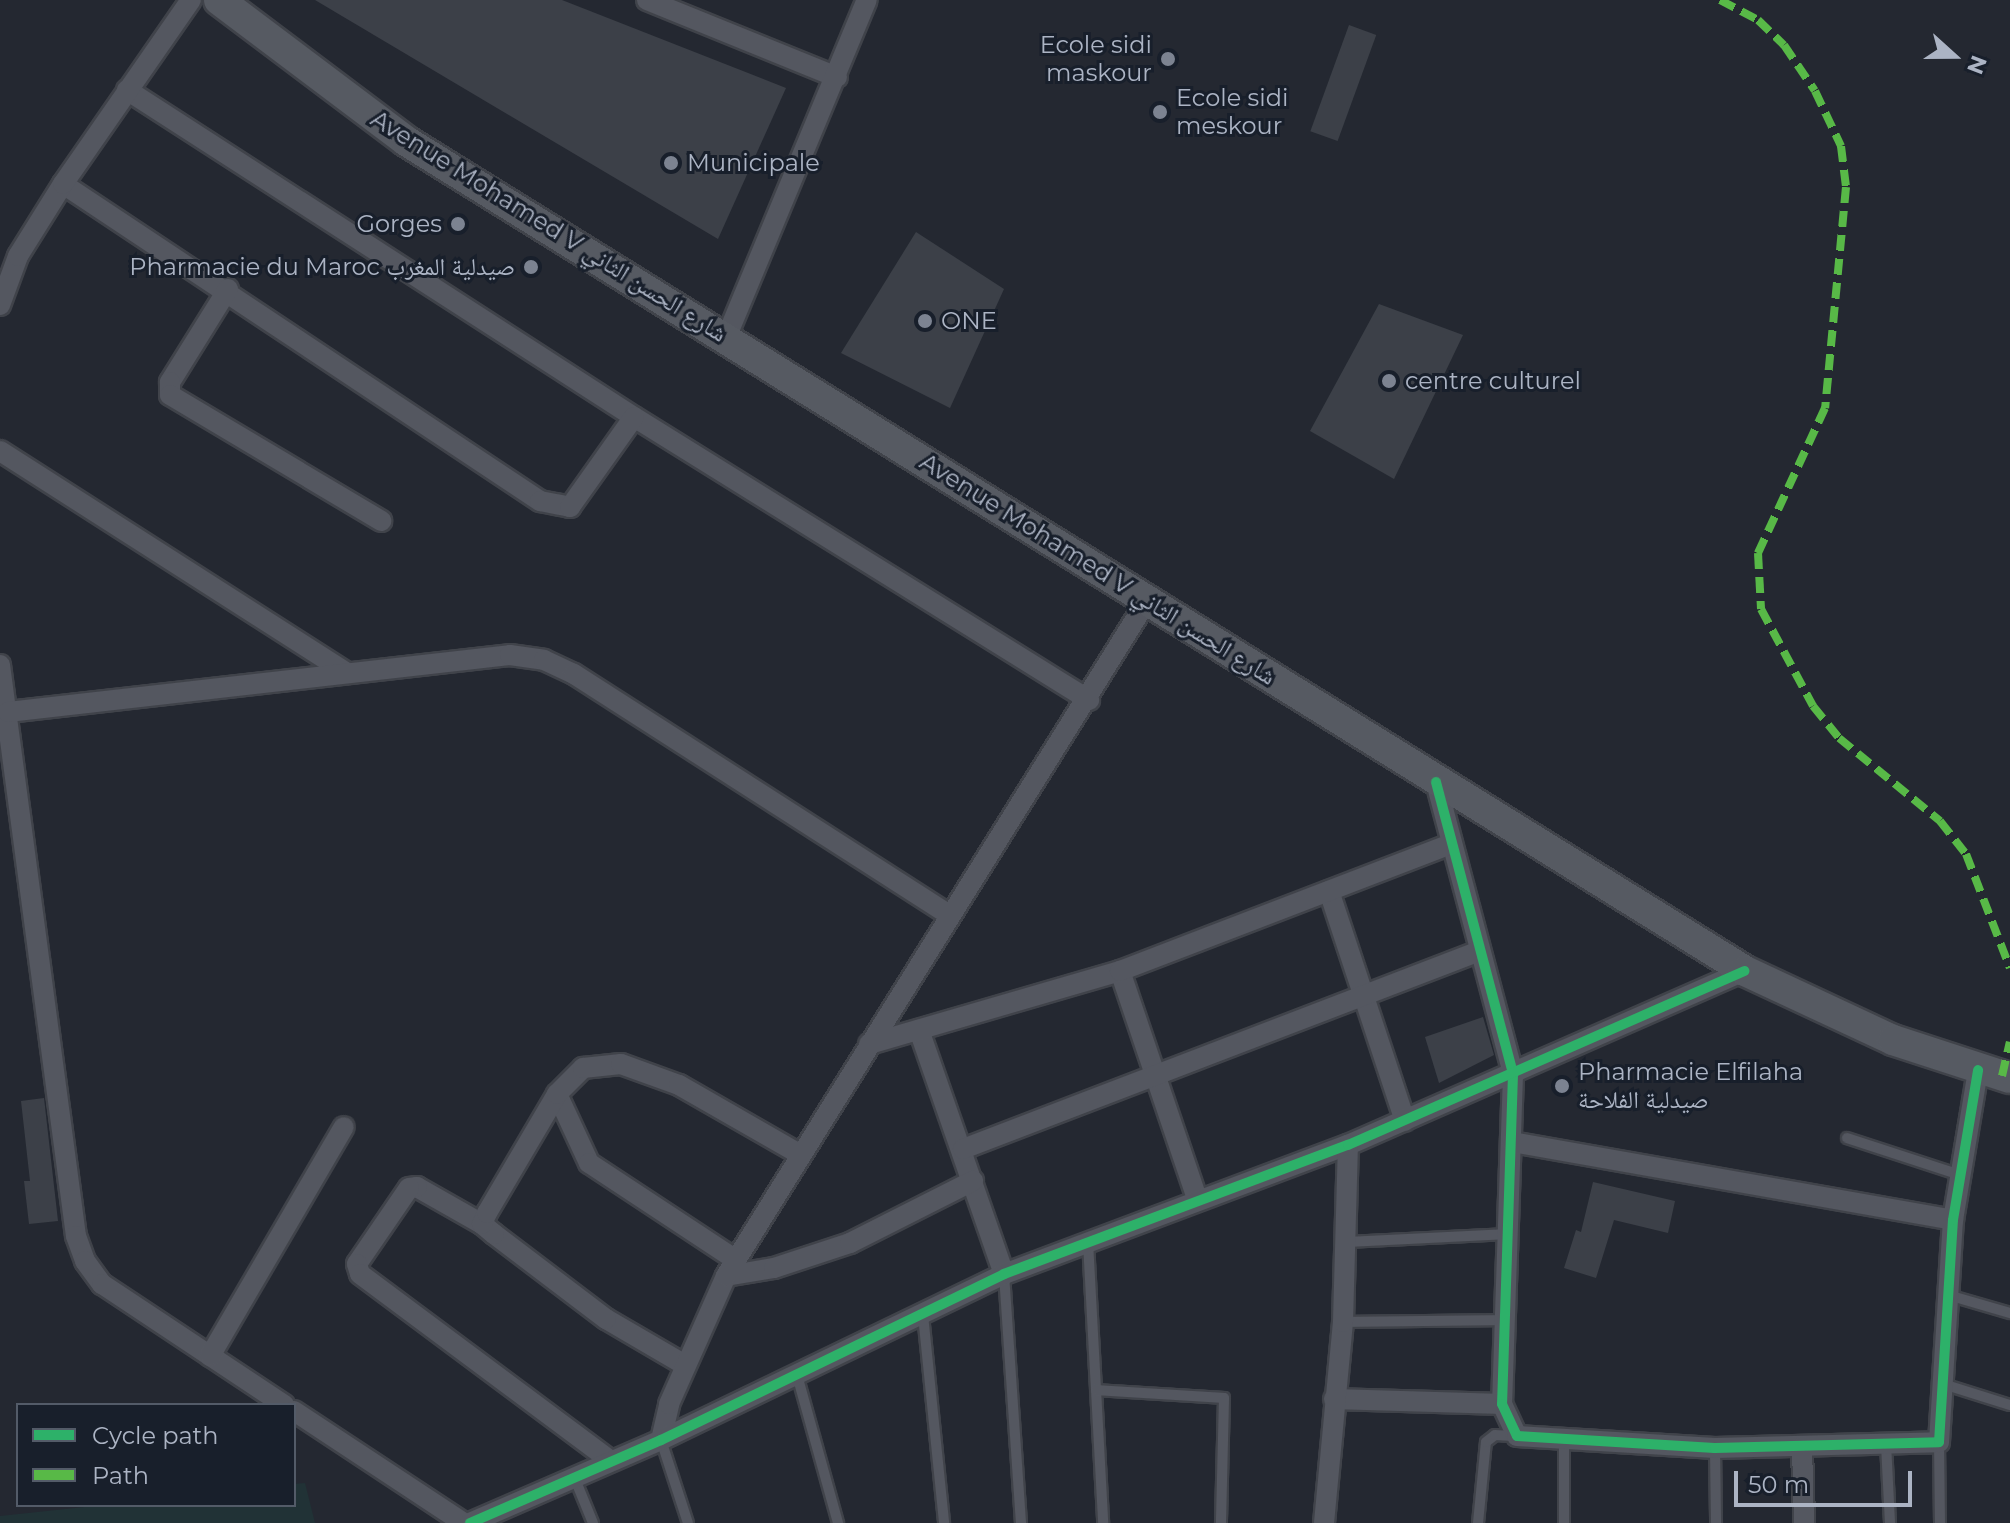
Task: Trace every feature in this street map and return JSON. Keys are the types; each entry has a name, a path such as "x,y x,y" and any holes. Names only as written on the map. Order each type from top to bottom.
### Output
{"main road":[{"name":"Avenue Mohamed V شارع الحسن الثاني","path":"219,0 406,141 1745,971 1893,1040 2010,1078"}],"street":[{"path":"0,305 18,256 63,184 191,0"},
{"path":"647,0 837,77"},
{"path":"726,338 867,0"},
{"path":"127,90 634,417 1089,700"},
{"path":"63,184 228,289 540,501 557,508 570,507 582,496 634,417"},
{"path":"228,289 170,382 170,395 381,521"},
{"path":"0,451 347,673"},
{"path":"661,1440 685,1365 731,1268 949,915 1089,700 1148,599"},
{"path":"8,712 510,655 544,660 574,674 949,915"},
{"path":"0,665 76,1236 85,1261 102,1284 281,1403"},
{"path":"1436,782 1477,952 1513,1074 1511,1234 1502,1404 1517,1436 1715,1448 1939,1442 1953,1220 1978,1070"},
{"path":"869,1044 1120,971 1450,844"},
{"path":"1329,891 1405,1121"},
{"path":"963,1149 1477,952"},
{"path":"1120,971 1197,1199"},
{"path":"296,1412 479,1521 661,1440 1004,1274 1197,1199 1348,1145 1745,971"},
{"path":"919,1030 963,1149 1004,1274"},
{"path":"482,1224 557,1094 583,1068 621,1064 679,1085 801,1155"},
{"path":"557,1094 589,1163 731,1268 774,1268 850,1243 973,1181"},
{"path":"210,1356 344,1127"},
{"path":"1512,1142 1953,1220"},
{"path":"1324,1523 1343,1322 1348,1145"},
{"path":"611,1461 360,1274 357,1264 409,1188 417,1187 482,1224 606,1319 685,1365"},
{"path":"1334,1399 1502,1404"},
{"path":"1802,1446 1804,1523"}],"lane":[{"path":"1847,1138 1960,1175"},
{"path":"1347,1242 1511,1234"},
{"path":"1088,1242 1103,1523"},
{"path":"1004,1274 1021,1523"},
{"path":"1948,1295 2010,1313"},
{"path":"923,1315 944,1523"},
{"path":"1343,1322 1508,1320"},
{"path":"797,1375 838,1523"},
{"path":"1943,1384 2010,1405"},
{"path":"1096,1390 1224,1398 1221,1523"},
{"path":"1478,1523 1486,1442 1495,1435 1517,1436"},
{"path":"661,1440 688,1523"},
{"path":"1564,1441 1564,1523"},
{"path":"1939,1442 1940,1523"},
{"path":"1886,1444 1890,1523"},
{"path":"1715,1448 1716,1523"},
{"path":"575,1479 593,1523"}],"shaded area":[{"path":"305,1483 315,1523 0,1523 0,1516 84,1507 296,1507 296,1484"}],"building":[{"name":"Municipale","path":"315,0 562,0 786,88 718,239"},
{"path":"1349,25 1376,35 1338,141 1310,131"},
{"name":"ONE","path":"916,232 1004,289 950,408 841,353"},
{"name":"centre culturel","path":"1379,304 1463,335 1394,479 1310,431"},
{"path":"1483,1017 1494,1055 1439,1083 1425,1037"},
{"path":"44,1098 58,1221 29,1224 24,1181 30,1181 21,1101"},
{"path":"1593,1182 1675,1201 1668,1233 1614,1220 1596,1278 1564,1268 1576,1230 1581,1232"}],"marked path":[{"path":"1720,0 1758,20 1784,45 1815,91 1841,146 1846,187 1825,408 1758,553 1761,609 1813,706 1839,738 1940,821 1966,854 2010,968"},
{"path":"2002,1076 2010,1042"}],"cycle path":[{"path":"1436,782 1513,1074 1502,1404 1517,1436 1715,1448 1939,1442 1953,1220 1978,1070"},
{"path":"470,1523 661,1440 1004,1274 1348,1145 1745,971"}],"place":[{"name":"Ecole sidi maskour","path":"1168,59"},
{"name":"Ecole sidi meskour","path":"1160,112"},
{"name":"Municipale","path":"671,163"},
{"name":"Gorges","path":"458,224"},
{"name":"Pharmacie du Maroc صيدلية المغرب","path":"531,267"},
{"name":"ONE","path":"925,321"},
{"name":"centre culturel","path":"1389,381"},
{"name":"Pharmacie Elfilaha صيدلية الفلاحة","path":"1562,1086"}]}
